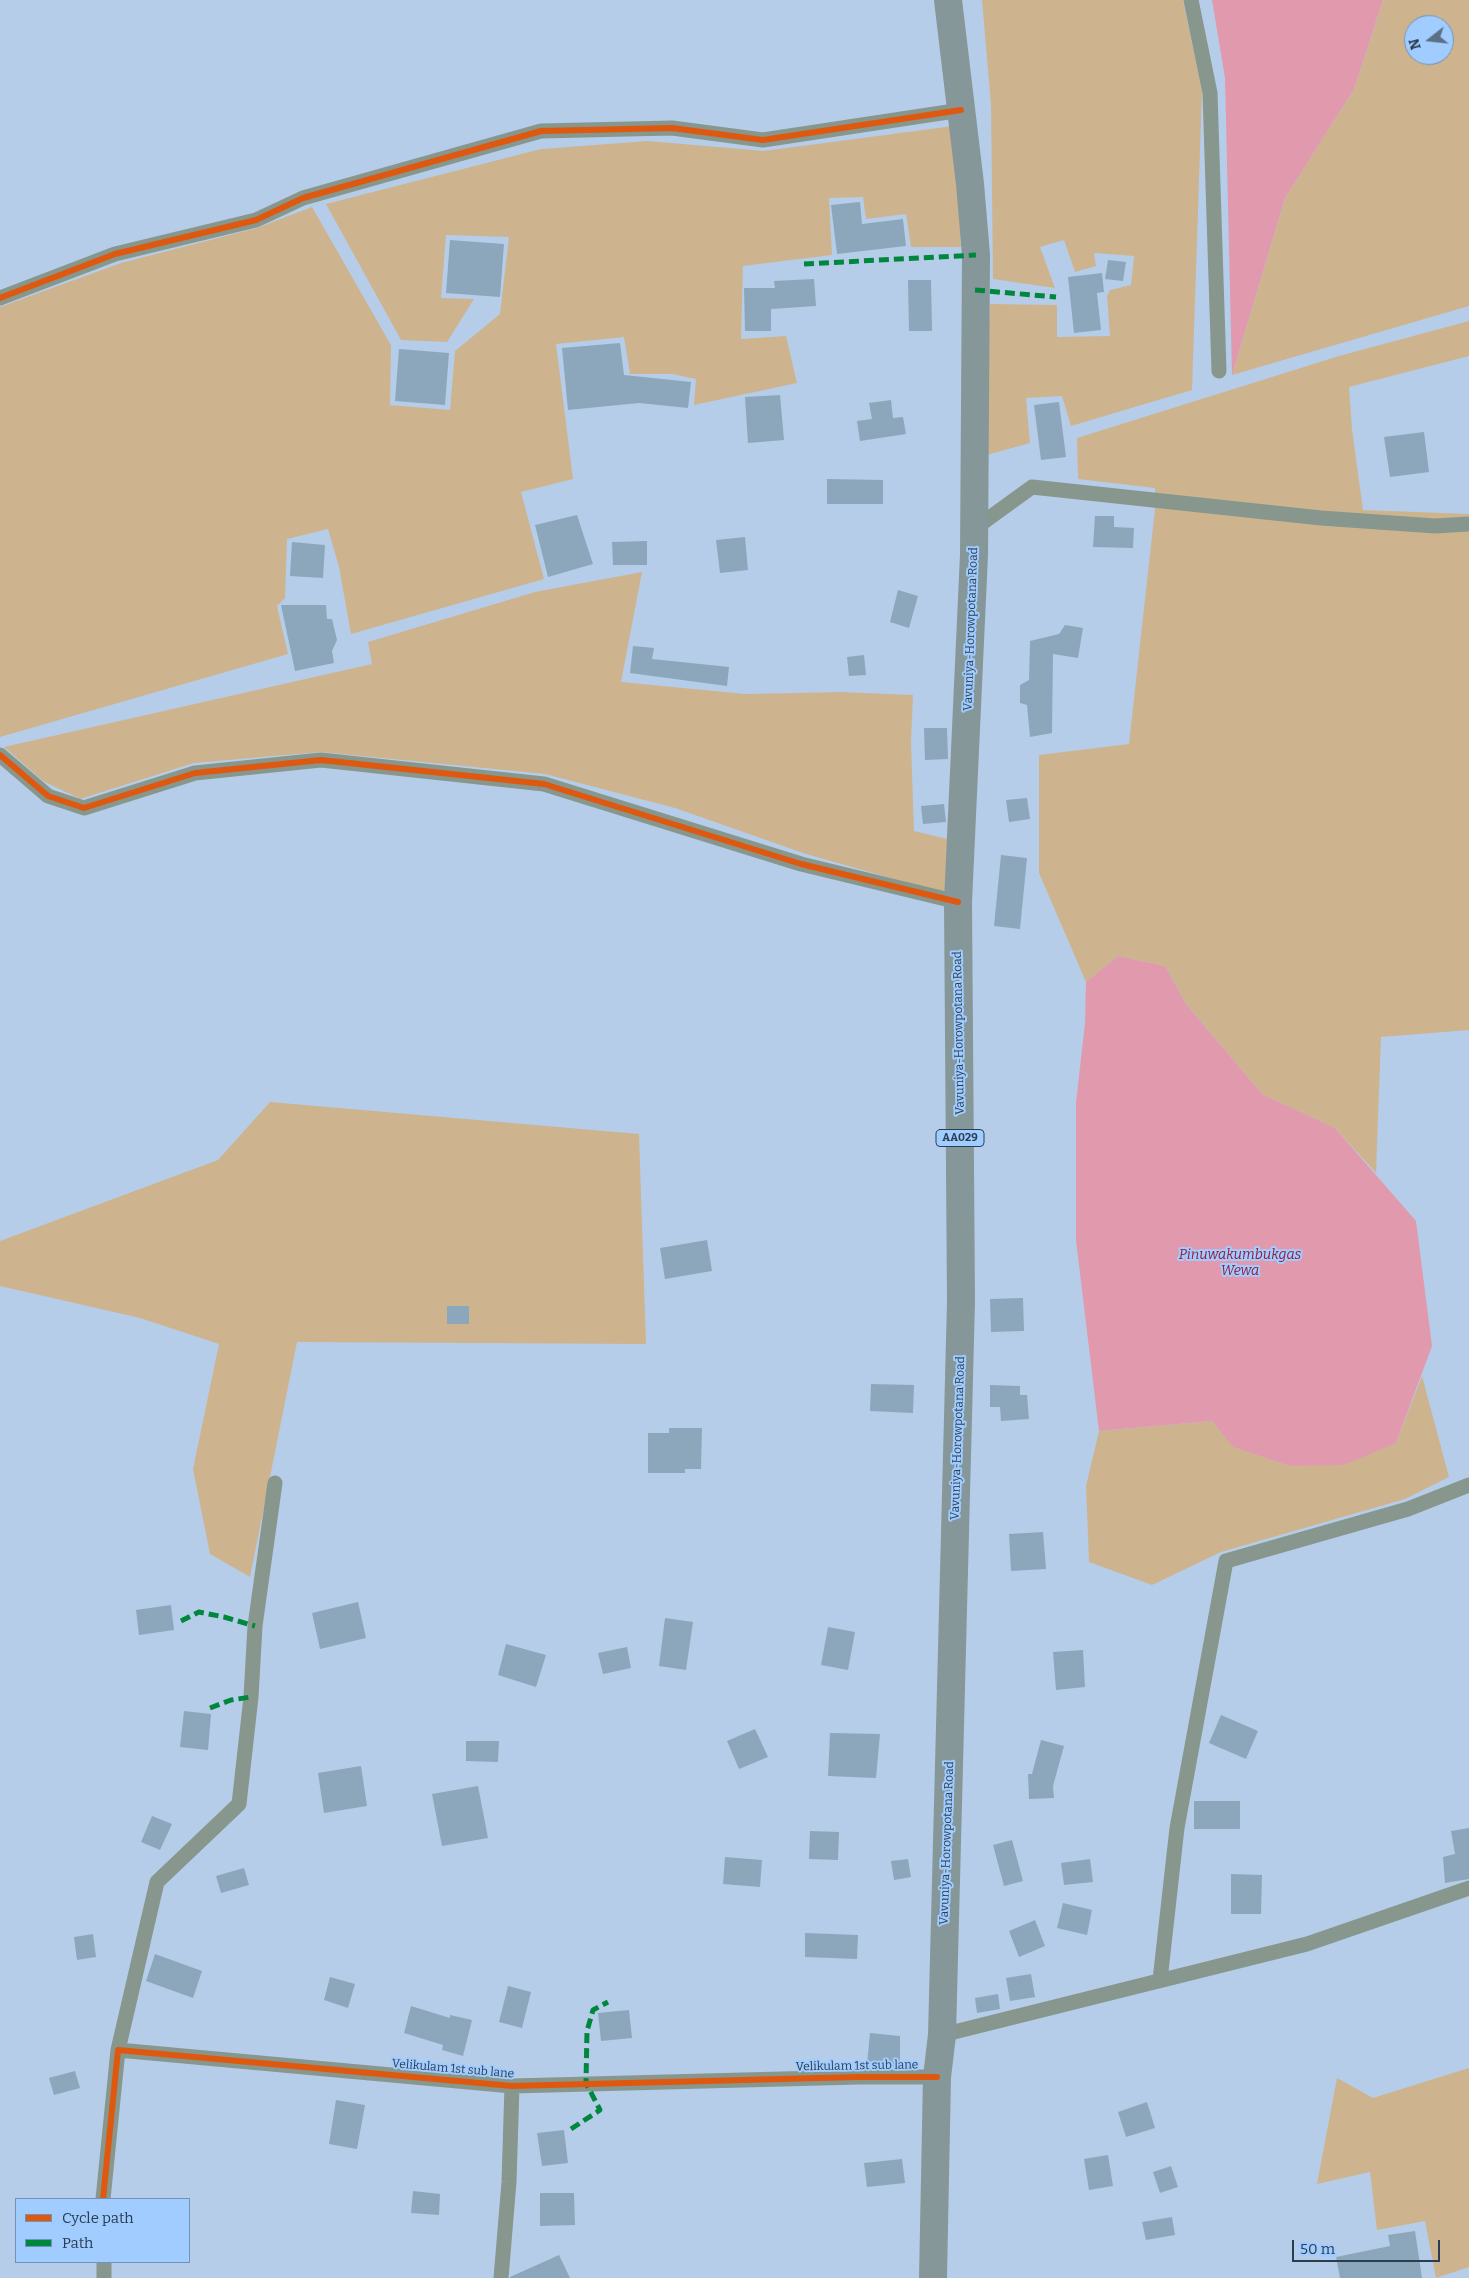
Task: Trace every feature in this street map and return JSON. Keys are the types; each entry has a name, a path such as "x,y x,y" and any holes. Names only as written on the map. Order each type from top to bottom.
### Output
{"highway":[{"name":"Vavuniya-Horowpotana Road","path":"933,2278 937,2077 942,2035 962,1301 958,902 970,663 974,529 976,255 948,0"}],"street":[{"path":"1192,0 1210,93 1219,372"},
{"path":"0,298 114,254 256,220 303,198 541,131 672,128 763,140 961,110"},
{"path":"974,529 1032,487 1321,518 1435,526 1469,524"},
{"path":"0,755 48,796 84,808 195,773 321,760 544,784 801,864 958,902"},
{"path":"103,2198 118,2050 157,1882 239,1804 251,1697 255,1626 275,1483"},
{"path":"1160,1980 1177,1828 1226,1562 1408,1509 1469,1485"},
{"path":"942,2035 1308,1944 1469,1888"},
{"name":"Velikulam 1st sub lane","path":"118,2050 512,2086 849,2077 937,2077"},
{"path":"500,2278 509,2182 512,2086"},
{"path":"104,2263 104,2278"}],"shaded area":[{"path":"982,0 1183,0 1202,91 1192,390 1071,426 1062,396 1026,398 1030,443 983,456 990,304 1057,305 1057,337 1110,336 1107,296 1110,290 1131,285 1134,256 1094,253 1096,266 1075,272 1064,240 1040,247 1055,288 993,279 991,105"},
{"path":"1383,0 1469,0 1469,306 1232,375 1285,198 1354,89"},
{"path":"953,126 961,247 911,247 906,214 866,219 863,197 829,198 832,255 743,266 741,339 786,336 797,383 694,405 696,379 672,374 630,374 624,337 556,344 573,479 521,492 544,579 351,634 339,567 328,529 287,539 285,598 277,606 288,654 0,737 0,307 121,263 257,228 312,207 391,345 390,405 450,410 455,351 500,314 509,237 446,235 441,298 474,299 447,342 401,340 326,204 541,149 648,141 764,151"},
{"path":"1469,321 1469,356 1349,387 1352,429 1363,510 1469,514 1469,1030 1381,1037 1376,1173 1335,1128 1262,1094 1186,1004 1165,966 1118,956 1086,982 1039,873 1039,755 1129,744 1155,509 1155,488 1078,479 1077,438 1339,356"},
{"path":"642,572 621,682 745,694 841,692 913,695 911,742 914,831 956,841 951,895 806,854 675,808 545,774 321,752 194,763 80,799 43,781 4,747 372,664 368,642 535,592"},
{"path":"270,1102 639,1134 646,1344 297,1342 250,1577 210,1554 193,1469 219,1344 140,1318 0,1286 0,1241 218,1160"},
{"path":"1422,1376 1449,1477 1405,1499 1221,1552 1152,1585 1089,1562 1086,1486 1099,1431 1212,1421 1234,1447 1290,1466 1396,1443"},
{"path":"1469,2068 1469,2267 1436,2278 1425,2221 1377,2230 1370,2172 1317,2184 1337,2078 1373,2098"}],"water":[{"path":"1212,0 1383,0 1354,89 1285,198 1232,375 1225,78"},
{"name":"Pinuwakumbukgas Wewa","path":"1118,956 1165,966 1186,1004 1262,1094 1335,1128 1416,1221 1432,1346 1396,1443 1344,1465 1290,1466 1233,1447 1212,1421 1099,1431 1076,1240 1076,1103 1085,1023 1086,982"}],"building":[{"path":"860,202 862,224 903,219 906,246 837,254 831,205"},
{"path":"450,240 504,244 500,297 446,293"},
{"path":"1108,260 1126,262 1123,281 1105,279"},
{"path":"1102,273 1104,292 1097,293 1101,330 1074,333 1068,277"},
{"path":"814,279 816,306 771,309 771,331 745,331 744,288 775,288 774,281"},
{"path":"908,280 931,280 932,331 909,331"},
{"path":"620,343 624,375 691,382 688,408 639,403 568,410 562,348"},
{"path":"399,349 449,353 445,405 395,401"},
{"path":"780,395 784,440 748,443 745,397"},
{"path":"891,400 893,418 903,417 906,434 860,441 857,421 872,419 869,403"},
{"path":"1059,402 1066,457 1041,460 1034,405"},
{"path":"1424,432 1429,472 1390,477 1384,437"},
{"path":"827,479 883,480 883,504 827,504"},
{"path":"577,515 593,564 548,577 535,525"},
{"path":"1095,516 1114,516 1114,527 1134,528 1133,548 1093,547"},
{"path":"745,537 748,570 720,573 716,540"},
{"path":"647,541 647,565 613,565 612,542"},
{"path":"292,542 325,545 323,578 290,576"},
{"path":"898,590 918,596 909,628 890,622"},
{"path":"281,605 326,605 327,619 332,619 337,640 332,651 334,663 295,671"},
{"path":"1065,625 1083,628 1078,658 1053,654 1052,733 1030,737 1027,705 1020,703 1020,685 1029,680 1030,641 1059,634"},
{"path":"633,646 654,648 652,659 729,667 727,686 630,673"},
{"path":"864,655 866,675 849,676 847,657"},
{"path":"924,728 947,728 948,759 925,760"},
{"path":"1027,798 1030,819 1009,822 1006,800"},
{"path":"944,804 946,822 923,824 921,806"},
{"path":"1001,855 1027,858 1020,929 994,926"},
{"path":"707,1240 712,1271 665,1279 660,1248"},
{"path":"1023,1298 1024,1331 991,1332 990,1299"},
{"path":"447,1306 469,1306 469,1324 447,1324"},
{"path":"871,1384 914,1385 913,1413 870,1411"},
{"path":"990,1385 1020,1386 1020,1395 1027,1395 1029,1419 1001,1421 1000,1407 990,1407"},
{"path":"669,1428 702,1428 701,1469 685,1469 685,1473 648,1473 648,1433 669,1433"},
{"path":"1043,1532 1046,1569 1011,1571 1009,1534"},
{"path":"358,1602 366,1638 320,1649 312,1613"},
{"path":"171,1605 174,1630 139,1635 136,1610"},
{"path":"665,1618 693,1622 686,1670 659,1666"},
{"path":"828,1627 855,1632 848,1670 821,1665"},
{"path":"506,1644 546,1655 536,1687 498,1675"},
{"path":"627,1647 631,1668 603,1674 598,1653"},
{"path":"1083,1650 1085,1687 1056,1690 1053,1652"},
{"path":"184,1711 211,1714 208,1750 180,1747"},
{"path":"1221,1715 1258,1731 1246,1759 1209,1743"},
{"path":"755,1729 768,1757 739,1769 727,1741"},
{"path":"830,1733 880,1734 876,1778 828,1776"},
{"path":"1041,1740 1064,1746 1053,1786 1054,1798 1029,1799 1028,1774 1032,1774"},
{"path":"466,1741 499,1741 498,1762 466,1761"},
{"path":"361,1766 367,1806 324,1813 318,1773"},
{"path":"478,1786 488,1838 442,1846 432,1794"},
{"path":"1194,1801 1240,1801 1240,1829 1194,1829"},
{"path":"152,1816 172,1824 160,1850 141,1842"},
{"path":"1469,1828 1469,1879 1445,1883 1443,1857 1455,1854 1451,1831"},
{"path":"810,1831 839,1832 838,1860 809,1859"},
{"path":"1012,1840 1023,1881 1004,1886 993,1845"},
{"path":"725,1857 762,1860 760,1887 723,1884"},
{"path":"908,1859 911,1877 894,1880 891,1861"},
{"path":"1090,1859 1093,1882 1064,1885 1061,1863"},
{"path":"244,1868 249,1885 221,1893 216,1876"},
{"path":"1231,1874 1262,1875 1261,1914 1231,1914"},
{"path":"1063,1903 1092,1910 1087,1935 1057,1928"},
{"path":"1035,1920 1045,1946 1019,1957 1009,1931"},
{"path":"805,1933 858,1935 857,1959 805,1957"},
{"path":"93,1934 96,1957 77,1960 74,1937"},
{"path":"155,1954 202,1971 193,1998 146,1981"},
{"path":"1031,1974 1035,1997 1010,2001 1006,1978"},
{"path":"330,1977 355,1984 348,2008 324,2000"},
{"path":"508,1986 531,1992 522,2028 499,2022"},
{"path":"998,1994 1000,2009 977,2013 975,1998"},
{"path":"411,2006 450,2018 450,2015 472,2020 463,2056 442,2050 443,2045 404,2033"},
{"path":"629,2010 632,2038 601,2041 598,2013"},
{"path":"870,2033 900,2036 900,2068 867,2064"},
{"path":"75,2071 80,2088 54,2095 49,2078"},
{"path":"336,2100 365,2105 357,2149 329,2144"},
{"path":"1147,2102 1155,2128 1126,2137 1118,2112"},
{"path":"564,2130 568,2163 542,2166 537,2133"},
{"path":"1108,2155 1113,2186 1089,2190 1084,2159"},
{"path":"902,2159 905,2183 867,2187 864,2163"},
{"path":"1171,2166 1178,2187 1160,2193 1153,2172"},
{"path":"413,2191 440,2194 439,2215 411,2213"},
{"path":"540,2193 574,2193 575,2225 540,2226"},
{"path":"1172,2217 1175,2235 1146,2240 1142,2222"},
{"path":"1415,2231 1422,2278 1340,2278 1336,2257 1390,2246 1388,2235"},
{"path":"559,2255 570,2278 510,2278 510,2277"}],"marked path":[{"path":"804,264 976,255"},
{"path":"975,290 1056,297"},
{"path":"181,1621 199,1612 255,1626"},
{"path":"210,1708 231,1700 251,1697"},
{"path":"571,2129 600,2110 586,2083 587,2031 593,2010 608,2002"}],"cycle path":[{"path":"0,298 115,254 256,220 303,198 541,131 672,128 763,140 961,110"},
{"path":"0,755 48,796 84,808 195,773 321,760 544,784 801,864 958,902"},
{"path":"103,2198 118,2050 512,2086 859,2077 937,2077"}]}
